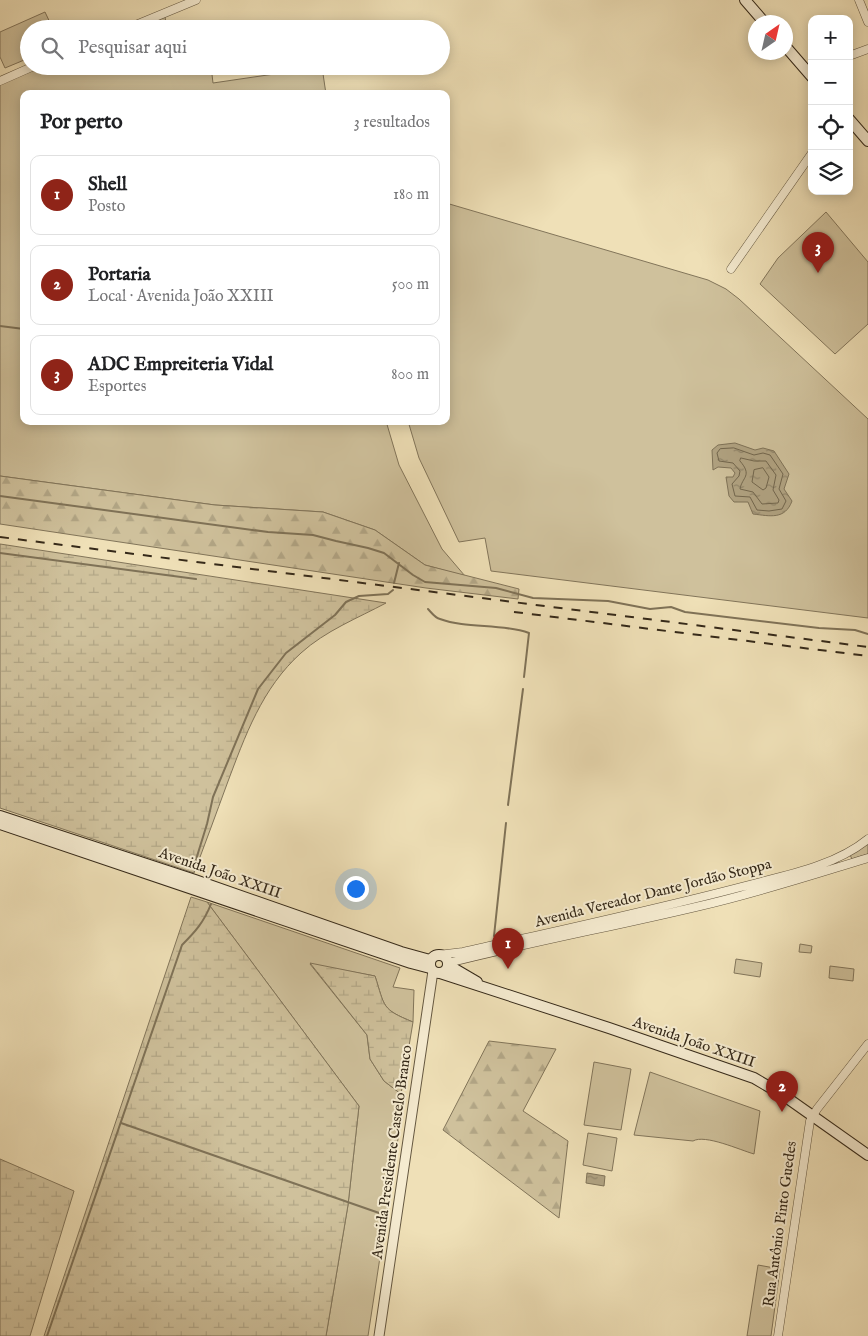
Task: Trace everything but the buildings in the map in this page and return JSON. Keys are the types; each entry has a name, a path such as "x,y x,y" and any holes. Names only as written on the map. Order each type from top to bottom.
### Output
{"main road":[{"path":"745,0 758,15"},
{"path":"793,54 808,70"},
{"path":"853,123 868,141"},
{"name":"Avenida João XXIII","path":"0,816 195,880 401,952 493,991 754,1078 772,1087 868,1155"},
{"name":"Avenida João XXIII","path":"0,824 411,963 434,966 445,957 448,964 493,991"}],"street":[{"path":"148,20 196,0"},
{"path":"859,0 868,22"},
{"path":"853,55 868,49"},
{"path":"0,81 20,72"},
{"path":"731,270 808,159"},
{"name":"Avenida Vereador Dante Jordão Stoppa","path":"434,966 463,952 687,901 782,876 842,856 868,839"},
{"name":"Avenida Vereador Dante Jordão Stoppa","path":"448,964 701,906 868,858"},
{"name":"Avenida Presidente Castelo Branco","path":"379,1336 434,966"},
{"path":"813,1116 868,1044"},
{"name":"Rua Antônio Pinto Guedes","path":"778,1336 808,1129 813,1116"}],"green space":[{"path":"45,12 49,20 27,20"},
{"path":"20,23 20,62 5,68 0,57 0,32"},
{"path":"22,75 212,75 213,83 268,75 323,75 325,90 20,90 20,425 387,425 399,465 442,549 465,576 425,565 375,530 323,512 215,505 0,476 0,84"},
{"path":"450,204 708,280 726,289 739,299 868,419 868,618 491,571 485,538 459,542 419,458 409,425 450,425"},
{"path":"826,212 868,262 868,324 835,354 760,284 778,258"},
{"path":"0,476 215,505 323,512 375,530 425,565 519,589 518,599 426,588 0,524"},
{"path":"0,544 386,603 331,631 310,645 287,667 276,681 265,697 248,731 194,873 0,808"},
{"path":"868,842 868,854 852,859 850,855"},
{"path":"191,897 207,902 359,1106 348,1205 326,1336 44,1336"},
{"path":"207,902 400,968 393,987 414,990 413,1022 395,1014 386,1006 375,976 310,964 367,1035 370,1059 384,1081 401,1094 401,1119 368,1336 326,1336 348,1205 359,1106"},
{"path":"800,944 812,946 811,953 799,952"},
{"path":"736,959 762,963 760,977 734,973"},
{"path":"310,963 375,976 386,1006 395,1014 413,1022 401,1094 384,1081 370,1059 367,1035"},
{"path":"830,966 854,969 853,981 829,978"},
{"path":"489,1041 556,1049 523,1111 568,1141 559,1218 443,1130"},
{"path":"594,1062 631,1069 621,1130 584,1125"},
{"path":"650,1072 760,1111 754,1154 714,1141 698,1139 693,1141 634,1135"},
{"path":"588,1133 617,1138 612,1171 583,1165"},
{"path":"0,1159 74,1191 30,1336 0,1336"},
{"path":"758,1265 780,1269 771,1336 747,1336"}],"water":[{"path":"735,443 755,450 763,448 774,451 789,474 784,489 792,501 789,507 781,514 753,514 748,502 734,502 729,496 726,477 733,477 735,473 731,468 718,467 713,470 712,450 718,445"},
{"path":"587,1173 605,1176 604,1186 586,1183"}],"waterway":[{"path":"0,326 20,328"},
{"path":"0,496 268,532 313,535 384,553 425,582 496,588 533,598 608,601 650,609 671,607 685,612 819,628 855,630 868,634"},
{"path":"0,553 196,579"},
{"path":"394,583 399,563"},
{"path":"194,866 213,797 258,689 286,653 335,615 346,602 359,596 388,594 393,590"},
{"path":"428,609 436,617 450,622 507,628 529,633 524,677"},
{"path":"508,805 523,689"},
{"path":"494,936 506,823"},
{"path":"47,1336 182,945 199,926 211,904"},
{"path":"121,1123 382,1214"}],"railway":[{"path":"0,537 868,647"},
{"path":"514,612 868,656"}],"place":[{"name":"ADC Empreiteria Vidal","path":"818,273"},
{"name":"Shell","path":"508,969"},
{"name":"Portaria","path":"782,1112"}]}
